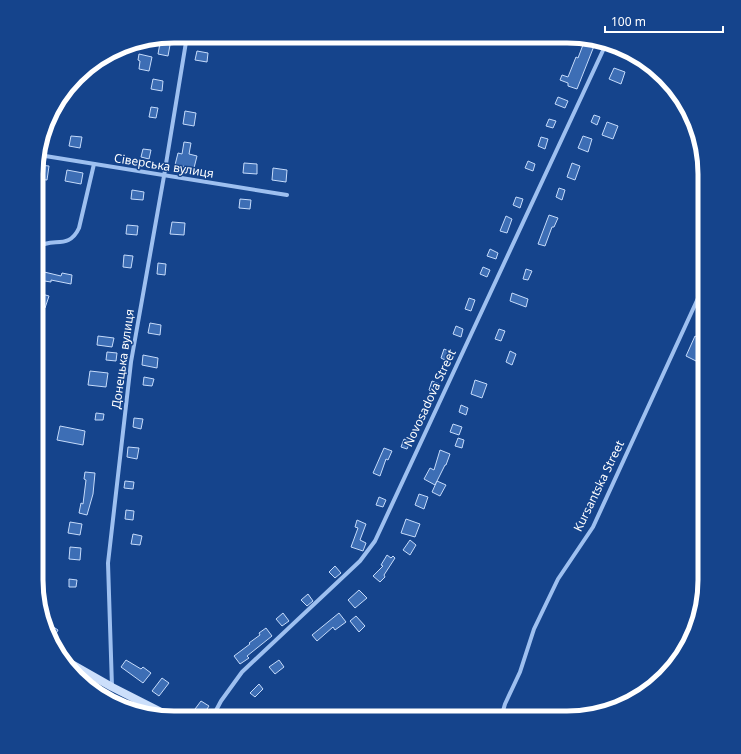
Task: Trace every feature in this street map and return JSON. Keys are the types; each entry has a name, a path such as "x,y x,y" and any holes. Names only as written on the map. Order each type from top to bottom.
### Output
{"main road":[{"path":"77,667 156,709"}],"street":[{"name":"Донецька вулиця","path":"112,687 108,563 131,362 186,43"},
{"name":"Novosadova Street","path":"216,711 221,701 242,672 360,561 375,541 604,49"},
{"name":"Сіверська вулиця","path":"44,157 287,195"},
{"path":"43,245 47,243 59,243 69,240 76,235 94,164"},
{"name":"Kursantska Street","path":"504,711 505,704 520,672 534,629 558,579 593,527 698,298"}],"building":[{"path":"160,44 170,45 168,56 158,54"},
{"path":"583,44 594,46 577,89 568,86 568,83 560,80 562,75 568,77 576,57 578,58"},
{"path":"197,51 208,53 207,62 195,60"},
{"path":"139,54 152,57 149,71 139,69"},
{"path":"614,68 625,72 621,84 609,79"},
{"path":"153,79 163,81 162,91 151,89"},
{"path":"558,97 568,101 565,108 555,104"},
{"path":"151,107 158,108 156,118 149,117"},
{"path":"185,111 196,113 194,126 183,124"},
{"path":"594,115 600,117 597,125 591,122"},
{"path":"549,119 556,121 553,128 546,126"},
{"path":"607,122 618,126 613,139 602,135"},
{"path":"71,136 82,137 80,148 69,146"},
{"path":"583,136 592,139 588,152 578,148"},
{"path":"541,137 548,139 545,149 538,146"},
{"path":"184,142 191,143 189,154 197,156 194,168 175,165 178,153 182,154"},
{"path":"143,149 151,150 149,159 141,157"},
{"path":"528,161 535,164 533,171 525,168"},
{"path":"244,163 257,164 257,174 243,173"},
{"path":"572,163 580,166 575,180 567,177"},
{"path":"44,165 49,166 47,180 43,180"},
{"path":"273,168 287,170 286,182 272,180"},
{"path":"67,170 83,173 81,184 65,181"},
{"path":"559,188 565,190 562,200 556,197"},
{"path":"132,190 144,192 143,200 131,199"},
{"path":"516,197 523,199 520,208 513,205"},
{"path":"240,199 251,200 250,209 239,208"},
{"path":"549,215 558,218 554,227 552,227 545,246 538,244"},
{"path":"506,216 512,219 507,233 500,231"},
{"path":"172,222 185,223 184,235 170,234"},
{"path":"127,225 138,226 137,235 126,234"},
{"path":"490,249 498,253 496,259 487,256"},
{"path":"124,255 133,256 131,268 123,267"},
{"path":"158,263 166,264 165,275 157,274"},
{"path":"483,267 490,270 487,277 480,274"},
{"path":"526,269 532,271 528,280 523,279"},
{"path":"43,272 61,276 62,273 72,275 71,284 51,280 51,282 43,281"},
{"path":"512,293 528,299 526,307 510,301"},
{"path":"43,294 49,296 45,308 43,308"},
{"path":"469,298 475,300 471,311 465,309"},
{"path":"150,323 161,325 160,335 148,333"},
{"path":"456,326 463,329 461,337 453,334"},
{"path":"499,329 505,331 501,341 495,339"},
{"path":"98,336 114,338 112,347 97,345"},
{"path":"695,336 698,338 698,357 696,361 686,356"},
{"path":"444,349 451,352 447,361 441,358"},
{"path":"510,351 516,354 512,365 506,362"},
{"path":"107,352 117,353 116,361 106,360"},
{"path":"143,355 158,358 157,368 142,365"},
{"path":"90,371 108,373 106,387 88,385"},
{"path":"144,377 154,379 152,386 143,385"},
{"path":"475,380 487,384 482,398 471,394"},
{"path":"432,381 439,384 436,393 429,390"},
{"path":"461,405 468,408 466,415 459,412"},
{"path":"96,413 104,414 103,420 95,420"},
{"path":"134,418 143,419 141,429 133,427"},
{"path":"453,424 462,427 459,435 450,432"},
{"path":"60,426 85,431 83,445 57,440"},
{"path":"458,438 464,440 462,448 455,446"},
{"path":"404,439 410,442 407,449 401,447"},
{"path":"128,447 139,448 137,459 127,457"},
{"path":"384,448 392,451 388,460 386,459 380,476 373,473"},
{"path":"440,450 450,454 435,485 424,479 430,468 434,470"},
{"path":"85,472 95,473 93,494 87,515 79,513 81,503 83,504 86,480 84,479"},
{"path":"125,481 134,482 133,489 124,488"},
{"path":"437,481 446,485 440,496 432,492"},
{"path":"419,494 428,497 424,509 415,505"},
{"path":"379,497 386,500 383,507 376,505"},
{"path":"126,510 134,511 133,520 125,519"},
{"path":"406,519 420,524 415,537 401,533"},
{"path":"357,520 366,524 360,540 366,543 363,551 351,547 358,528 355,527"},
{"path":"70,522 82,524 80,535 68,533"},
{"path":"133,534 142,536 140,545 131,544"},
{"path":"410,540 416,545 410,555 403,550"},
{"path":"70,547 81,548 80,560 69,559"},
{"path":"387,555 391,558 393,556 395,558 384,575 385,577 380,582 373,576 383,566 381,565"},
{"path":"335,566 341,573 335,578 329,572"},
{"path":"69,579 77,580 76,587 69,587"},
{"path":"359,590 367,598 355,608 348,600"},
{"path":"308,594 313,601 307,606 301,600"},
{"path":"283,613 289,621 282,626 276,619"},
{"path":"339,613 346,622 335,630 333,627 317,641 312,635"},
{"path":"356,616 365,626 359,632 350,621"},
{"path":"52,627 58,630 55,635 53,630"},
{"path":"266,628 272,636 247,656 249,658 240,664 234,656 250,644 249,643 260,635 259,633"},
{"path":"126,660 141,669 143,667 151,673 143,683 121,667"},
{"path":"279,660 284,667 275,674 269,667"},
{"path":"162,678 169,683 159,696 152,691"},
{"path":"259,684 263,689 255,697 250,693"},
{"path":"201,701 209,706 206,711 194,711"}]}
